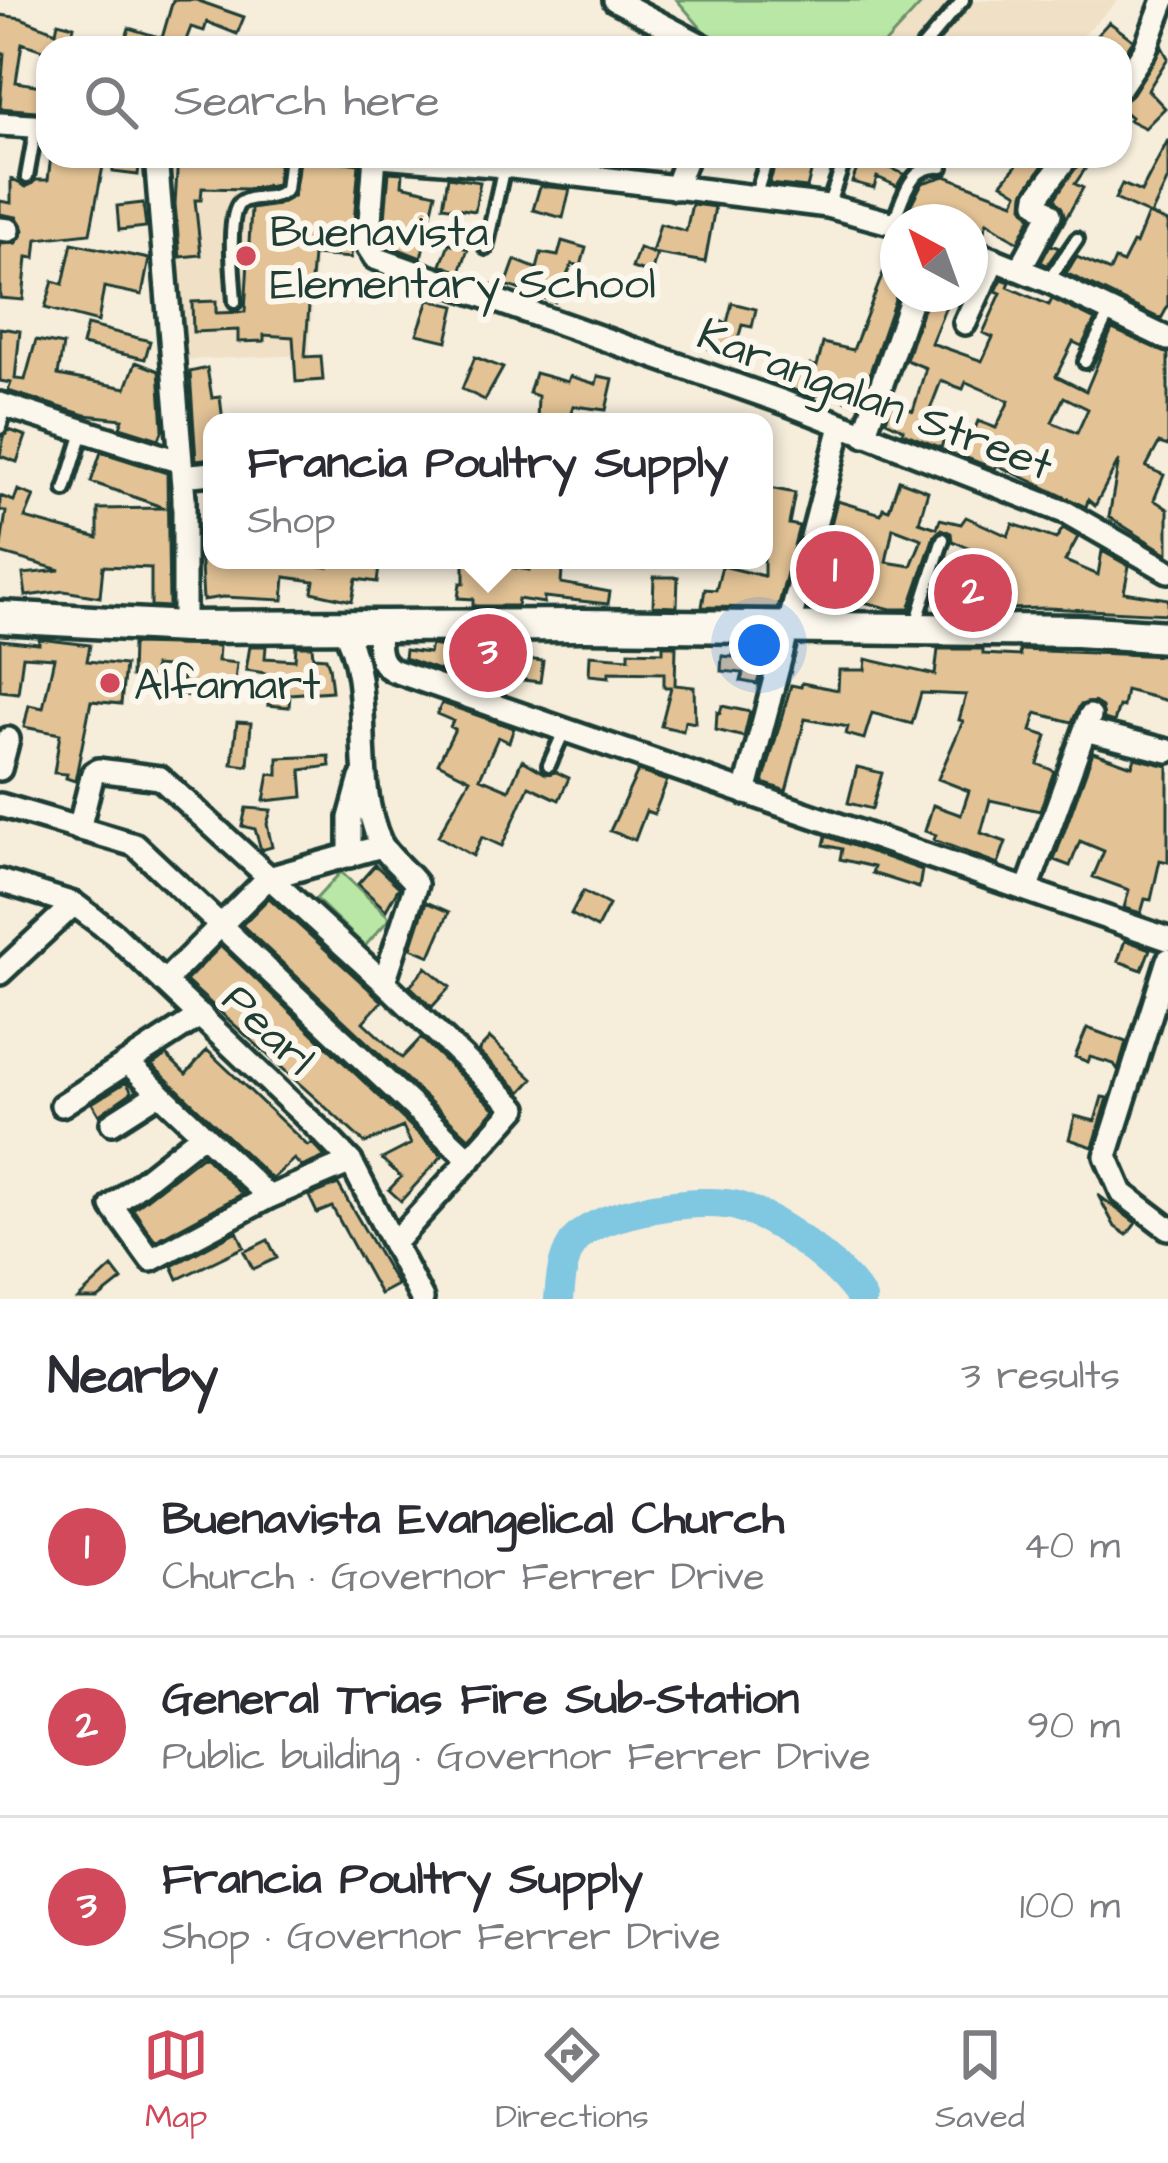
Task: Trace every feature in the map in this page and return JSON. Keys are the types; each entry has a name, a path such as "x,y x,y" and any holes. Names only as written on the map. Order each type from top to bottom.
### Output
{"main road":[{"path":"0,617 184,626 1077,631 1168,638"}],"street":[{"path":"615,0 646,6 690,36"},
{"path":"1132,69 1145,50 1163,0"},
{"path":"0,124 36,127"},
{"path":"157,168 181,469 184,626"},
{"name":"Karangalan Street","path":"377,168 368,247 375,259 786,403 1067,513 1168,571"},
{"path":"521,168 828,206 880,220"},
{"path":"676,188 683,168"},
{"path":"1020,269 1050,214 1036,198 1059,168"},
{"path":"988,257 1167,337"},
{"path":"965,323 994,259"},
{"path":"864,435 907,312"},
{"path":"3,405 84,429 181,469 203,472"},
{"path":"745,793 841,426"},
{"path":"341,625 356,656 363,772 382,846 416,884 384,982"},
{"path":"378,625 383,665 1168,939"},
{"path":"1027,890 1088,723 1168,751"},
{"path":"0,770 8,739"},
{"path":"350,856 350,818 363,772"},
{"path":"79,829 93,773 160,778 516,1108 395,1242"},
{"path":"0,805 135,845 470,1160"},
{"path":"164,982 268,878 382,846"},
{"name":"Pearl","path":"0,881 74,904 114,934 351,1162 422,1299"},
{"path":"0,973 74,904"},
{"path":"1168,960 1106,1156 1122,1193 1168,1228"},
{"path":"62,1105 201,1015"},
{"path":"129,1064 269,1197"},
{"path":"112,1123 159,1093"},
{"path":"203,1134 112,1206 151,1260 269,1197 351,1162"}],"lane":[{"path":"932,36 963,0"},
{"path":"26,177 36,146"},
{"path":"235,302 232,220 237,206 286,190 289,168"},
{"path":"486,248 505,168"},
{"path":"755,197 764,168"},
{"path":"828,206 842,168"},
{"path":"903,204 914,174 922,168"},
{"path":"1048,281 1077,239"},
{"path":"1084,362 1111,311"},
{"path":"0,428 3,405"},
{"path":"65,490 84,429"},
{"path":"914,630 944,539"},
{"path":"549,765 565,729"}],"shaded area":[{"path":"925,0 1119,0 1082,36 892,36"},
{"name":"Buenavista Elementary School","path":"170,168 322,168 309,355 183,360"}],"green space":[{"path":"677,0 925,0 892,36 708,36"},
{"path":"341,872 390,918 365,946 316,899"}],"building":[{"path":"173,0 196,0 244,17 237,34 207,22 204,31 191,27 188,36 163,36"},
{"path":"0,15 56,32 58,22 74,26 72,36 36,36 36,48 22,43 16,82 36,85 36,111 0,108 4,53 0,52"},
{"path":"1109,22 1128,36 1096,36"},
{"path":"129,28 155,36 127,36"},
{"path":"1162,47 1168,58 1148,90 1165,108 1145,128 1132,122 1132,95"},
{"path":"1168,140 1168,179 1151,215 1115,199 1122,184 1141,192"},
{"path":"50,168 103,168 90,233 37,239 35,258 27,257 23,300 0,298 0,244 16,243 24,230 17,217 0,214 0,201 11,203 11,179 26,187 36,180 48,180"},
{"path":"112,168 139,168 138,175 113,172"},
{"path":"177,168 279,168 277,184 202,188 201,200 195,200 201,255 180,257"},
{"path":"298,168 359,168 351,258 313,255 305,357 321,356 323,380 296,382 293,337 264,335 264,341 238,342 238,330 193,332 192,302 216,301 216,313 245,312 251,209 277,205 294,196"},
{"path":"774,168 812,168 807,188 769,184"},
{"path":"857,168 890,168 904,174 897,186 877,177 874,188 852,182"},
{"path":"1014,168 1041,168 1024,193 1023,206 1031,217 1018,242 988,223 988,204 911,204 922,183 945,176 1014,202 1018,193 1002,183"},
{"path":"1075,168 1086,168 1075,184 1083,188 1051,245 1059,248 1047,265 1041,262 1065,216 1055,198"},
{"path":"389,172 403,173 402,185 436,193 421,258 383,243"},
{"path":"448,177 480,182 475,211 443,206"},
{"path":"540,186 570,189 563,218 533,210"},
{"path":"143,203 146,227 119,230 117,206"},
{"path":"692,204 715,207 705,262 652,253 660,224 686,231"},
{"path":"1148,214 1168,222 1168,306 1161,319 1066,273 1077,257 1110,271 1115,260 1123,263"},
{"path":"562,241 586,248 581,266 572,264 555,302 506,285 515,260 537,269 541,253 558,256"},
{"path":"72,243 149,259 142,295 104,287 98,322 45,308 53,281 63,284"},
{"path":"449,243 468,249 460,272 441,265"},
{"path":"639,248 657,254 651,274 632,268"},
{"path":"1002,279 1010,282 1008,287 1049,305 1052,299 1095,320 1082,346 1073,342 1056,376 1086,391 1112,329 1168,354 1168,446 1159,443 1146,467 1164,475 1154,500 1168,509 1168,554 1109,517 1119,460 1095,506 1088,500 1086,507 997,465 995,469 964,457 978,421 996,428 1009,401 966,382 963,389 941,381 924,425 946,432 941,448 886,421 892,401 913,411 926,368 906,360 922,312 944,312 931,343 982,361 993,337 983,333 1001,293 996,291","holes":["1064,397 1088,409 1077,433 1052,422"]},
{"path":"880,281 880,312 891,312 859,404 817,394 815,398 783,386 787,368 808,373 810,365 817,366 823,343 853,350"},
{"path":"429,300 455,306 447,341 417,334"},
{"path":"732,303 756,309 752,327 742,325 733,356 708,348 717,320 727,323"},
{"path":"87,325 150,341 145,359 82,345"},
{"path":"0,328 20,331 15,379 25,380 36,340 63,345 58,375 126,388 136,362 159,371 163,429 159,439 120,427 123,419 85,415 8,391 11,383 0,381"},
{"path":"475,357 503,368 485,400 462,389"},
{"path":"207,368 212,398 220,397 222,413 203,413 203,459 196,460 190,372"},
{"path":"535,373 568,382 570,376 596,384 598,376 613,379 606,410 573,406 571,413 537,413 538,396 529,393"},
{"path":"9,430 26,436 17,462 0,456"},
{"path":"101,452 167,473 169,607 151,606 151,568 103,566 100,597 64,591 26,596 23,574 60,570 0,553 6,512 0,510 0,496 14,501 18,490 34,496 25,518 98,538 98,509 165,508 91,482"},
{"path":"899,480 928,491 919,522 937,528 940,519 961,524 966,517 1008,536 1013,524 1056,539 1063,528 1078,537 1065,561 1098,575 1102,551 1129,566 1124,592 1168,599 1168,614 1048,608 953,610 972,549 952,541 951,533 942,529 934,536 909,609 852,599 850,605 810,605 837,501 881,514 883,508 889,510","holes":["893,528 922,539 911,566 886,562"]},
{"path":"773,489 795,493 789,524 799,526 778,608 702,607 705,589 716,590 721,569 764,576 764,569 773,569"},
{"path":"199,531 203,531 203,569 379,569 377,582 356,579 352,601 312,592 314,581 285,577 283,600 203,600"},
{"path":"464,569 562,569 561,583 610,592 608,604 544,597 544,603 518,599 517,606 473,606 473,599 458,598 460,583 464,583"},
{"path":"654,577 678,577 677,607 653,606"},
{"path":"39,639 90,645 87,661 125,665 121,704 91,701 75,781 66,778 67,774 54,773 60,734 24,727 29,705 43,708 54,658 23,656 18,693 0,691 0,640 39,644"},
{"path":"132,644 219,646 218,661 237,663 233,699 181,695 184,668 154,666 154,677 131,677"},
{"path":"431,645 474,652 475,645 520,646 518,658 543,661 540,682 506,678 501,692 404,658 405,650 429,653"},
{"path":"250,646 266,646 265,658 295,660 296,646 312,646 313,657 326,658 332,691 290,694 289,707 268,705 265,673 246,670"},
{"path":"663,646 676,646 675,685 694,687 695,723 685,721 683,731 661,726 671,687 664,687 664,673 589,675 590,655 629,658 629,651 663,652"},
{"path":"734,646 768,647 757,684 741,681 743,673 721,671 722,656 733,657"},
{"path":"938,649 983,649 983,654 1020,656 1019,650 1167,656 1168,701 1126,690 1114,722 1104,719 1102,707 1094,702 1080,705 1072,722 1036,713 1031,731 1047,736 1038,764 1054,771 1040,811 990,800 981,833 1006,842 998,864 934,840 936,835 925,831 933,805 961,815 969,791 938,779 963,721 959,720 966,695 921,693 912,724 872,713 864,739 846,734 848,727 805,719 786,791 763,783 791,685 838,690 839,670 865,670 866,659 935,675"},
{"path":"442,703 514,728 509,742 498,737 480,778 509,790 522,760 546,774 556,772 569,778 559,800 529,786 502,846 482,837 473,856 438,836 470,779 438,763 455,729 450,727 453,721 437,714"},
{"path":"722,706 750,712 744,737 716,730"},
{"path":"237,722 251,723 248,766 232,764"},
{"path":"1093,752 1132,766 1135,758 1168,766 1168,862 1160,860 1151,900 1145,899 1141,913 1124,908 1129,890 1093,877 1104,851 1080,841 1070,866 1054,860"},
{"path":"329,756 330,766 301,770 303,797 264,801 269,774 278,775 278,758"},
{"path":"857,767 882,773 872,809 848,803"},
{"path":"638,771 667,781 654,814 646,811 635,840 610,831"},
{"path":"246,808 271,810 267,824 272,847 261,850 255,829 242,826"},
{"path":"826,836 922,870 919,888 872,873 874,867 840,859 842,849 824,845"},
{"path":"375,865 399,887 386,910 358,884"},
{"path":"583,891 609,905 597,928 571,914"},
{"path":"269,898 382,1001 363,1022 402,1058 421,1038 495,1109 469,1138 242,925"},
{"path":"426,902 449,912 430,956 411,948"},
{"path":"1125,940 1150,949 1142,970 1118,961"},
{"path":"221,946 442,1156 401,1201 389,1190 401,1177 382,1159 411,1144 403,1127 365,1143 186,981"},
{"path":"426,967 450,987 432,1007 410,986"},
{"path":"1087,1028 1126,1042 1118,1070 1114,1064 1075,1057"},
{"path":"490,1038 533,1079 521,1092 478,1051"},
{"path":"207,1050 325,1157 302,1167 294,1159 272,1179 152,1065 166,1055 186,1074"},
{"path":"126,1082 132,1092 99,1115 92,1103"},
{"path":"1102,1097 1108,1098 1093,1147 1069,1139 1075,1116 1095,1121"},
{"path":"203,1155 242,1194 155,1241 133,1209"},
{"path":"338,1184 397,1285 380,1294 332,1207 317,1213 309,1196"},
{"path":"1098,1195 1136,1223 1127,1235 1115,1227"},
{"path":"237,1231 244,1247 178,1279 172,1266"},
{"path":"268,1240 277,1258 253,1269 244,1252"},
{"path":"112,1267 122,1280 98,1299 78,1299"}],"waterway":[{"path":"559,1299 568,1252 589,1228 629,1213 701,1203 737,1206 771,1221 823,1257 862,1299"}],"place":[{"name":"Buenavista Elementary School","path":"246,256"},
{"name":"Buenavista Evangelical Church","path":"835,570"},
{"name":"General Trias Fire Sub-Station","path":"973,593"},
{"name":"Francia Poultry Supply","path":"488,653"},
{"name":"Alfamart","path":"110,683"}]}
